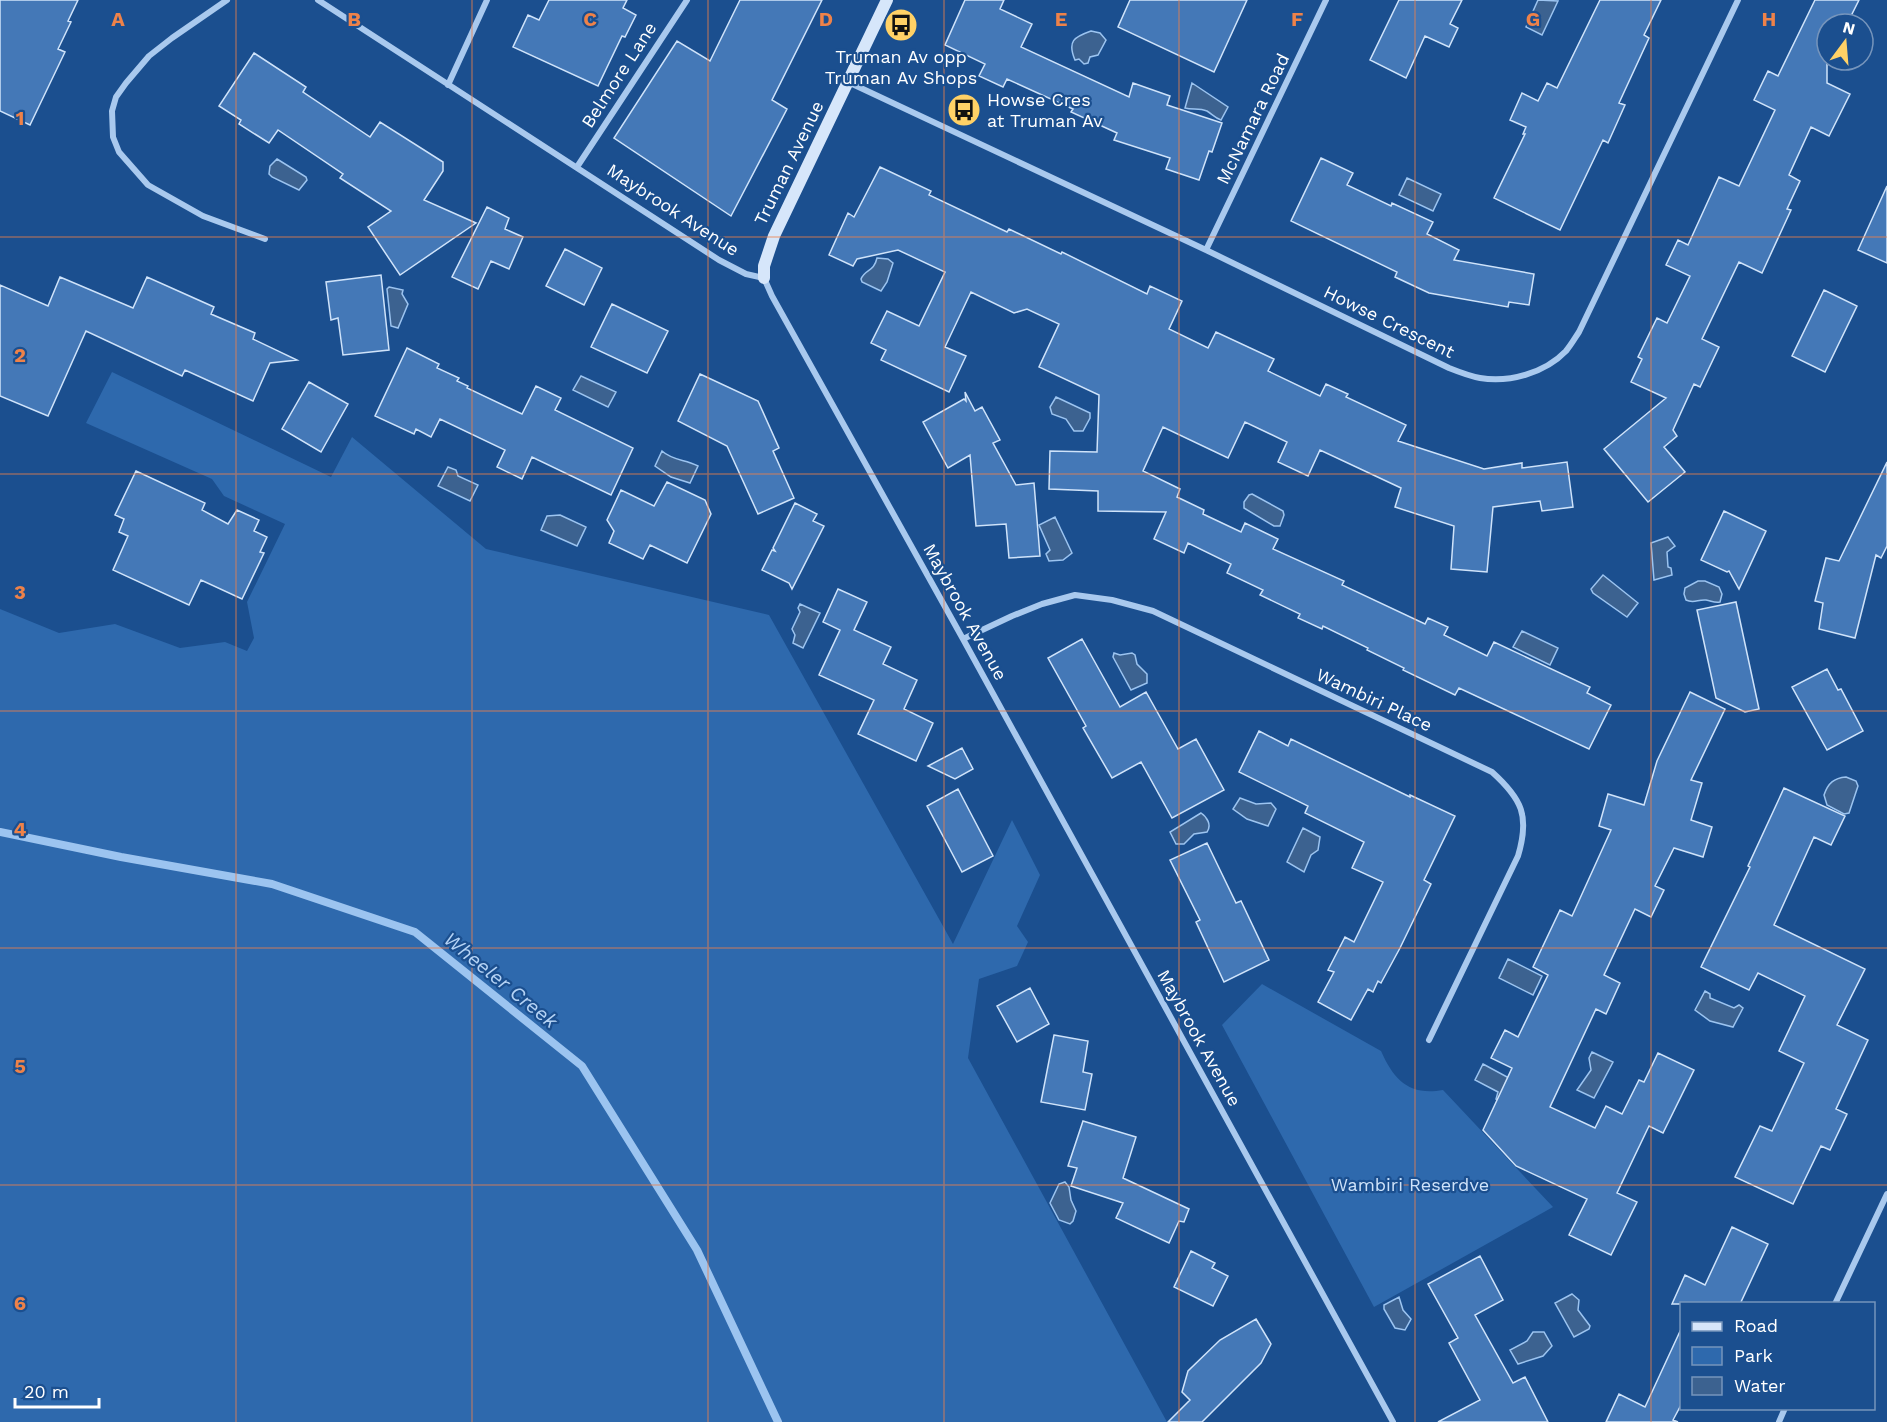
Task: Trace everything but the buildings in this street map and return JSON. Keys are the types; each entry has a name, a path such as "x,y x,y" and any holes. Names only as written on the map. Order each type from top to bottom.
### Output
{"street":[{"path":"227,0 149,56 126,83 116,97 112,111 113,137 119,152 148,185 203,216 265,239"},
{"name":"Maybrook Avenue","path":"318,0 719,260 746,274 764,278 777,307 963,639 1393,1422"},
{"path":"448,84 487,0"},
{"name":"Belmore Lane","path":"577,167 687,0"},
{"name":"Truman Avenue","path":"764,278 764,266 774,236 887,0"},
{"name":"McNamara Road","path":"1206,250 1326,0"},
{"name":"Howse Crescent","path":"848,82 1206,250 1449,368 1477,378 1497,380 1520,376 1553,362 1566,351 1579,332 1738,0"},
{"name":"Wambiri Place","path":"963,639 1042,604 1075,595 1112,600 1153,611 1492,772 1511,790 1521,807 1524,835 1518,856 1429,1040"},
{"path":"1836,1302 1887,1194"}],"green space":[{"path":"112,372 331,477 352,437 486,549 769,615 953,944 1012,820 1040,875 1017,926 1028,942 1017,966 979,979 968,1058 1167,1422 0,1422 0,609 59,633 115,624 180,648 225,642 247,651 254,638 247,602 285,524 224,496 212,479 86,423"},
{"name":"Wambiri Reserdve","path":"1262,984 1381,1051 1391,1070 1404,1084 1421,1091 1443,1090 1553,1207 1374,1307 1222,1025"}],"water":[{"path":"1538,0 1558,1 1542,35 1526,27"},
{"path":"1091,31 1100,33 1106,40 1098,55 1090,57 1088,63 1084,64 1079,59 1075,60 1072,44 1080,35"},
{"path":"1192,83 1228,107 1221,120 1207,111 1185,108"},
{"path":"277,159 306,177 307,180 299,190 269,174 270,166"},
{"path":"1407,178 1441,194 1433,211 1399,195"},
{"path":"877,258 888,259 893,263 887,282 881,291 862,282 861,279 874,266"},
{"path":"389,287 403,290 402,294 408,304 398,328 391,326 387,289"},
{"path":"581,376 616,392 608,407 573,390"},
{"path":"1056,397 1090,413 1090,418 1083,431 1074,431 1066,419 1052,414 1050,407"},
{"path":"662,451 670,457 698,466 690,483 671,477 655,466"},
{"path":"448,467 456,470 458,476 478,485 470,501 438,486"},
{"path":"1252,494 1283,511 1280,526 1274,526 1244,508 1244,502"},
{"path":"560,515 586,527 577,546 541,530 547,516"},
{"path":"1055,517 1072,553 1063,560 1049,561 1046,554 1050,550 1039,525"},
{"path":"1668,537 1675,546 1667,552 1668,567 1671,568 1672,575 1654,580 1651,543"},
{"path":"1603,575 1638,603 1627,617 1593,593 1591,589"},
{"path":"1698,581 1705,581 1719,587 1722,594 1720,602 1686,600 1685,588"},
{"path":"800,604 820,613 803,648 793,643 795,635 792,629 800,612 798,608"},
{"path":"1522,631 1558,648 1550,665 1513,647"},
{"path":"1114,653 1135,655 1137,664 1147,674 1147,683 1131,690 1113,657"},
{"path":"1846,777 1856,781 1858,786 1849,813 1844,814 1827,805 1824,795 1832,782"},
{"path":"1240,798 1256,804 1271,803 1276,809 1268,826 1247,819 1233,809"},
{"path":"1201,813 1208,821 1207,832 1194,834 1184,844 1176,844 1170,832"},
{"path":"1303,828 1320,837 1318,850 1311,855 1304,872 1287,862"},
{"path":"1508,959 1542,976 1533,995 1499,978"},
{"path":"1705,991 1710,994 1710,998 1734,1008 1739,1005 1743,1008 1733,1027 1710,1021 1695,1010"},
{"path":"1592,1052 1613,1062 1594,1098 1577,1090 1591,1070 1589,1058"},
{"path":"1483,1064 1522,1085 1510,1106 1496,1099 1498,1092 1475,1080"},
{"path":"1065,1182 1069,1187 1076,1211 1070,1224 1059,1220 1050,1203 1059,1184"},
{"path":"1572,1294 1579,1300 1578,1310 1590,1326 1589,1329 1574,1337 1555,1303"},
{"path":"1399,1297 1403,1310 1411,1319 1405,1330 1395,1328 1384,1309 1384,1305"},
{"path":"1533,1332 1544,1332 1552,1346 1543,1356 1518,1364 1510,1350 1527,1341"}],"waterway":[{"name":"Wheeler Creek","path":"0,832 121,857 272,884 415,932 582,1066 697,1250 778,1422"}],"place":[{"name":"Truman Av opp Truman Av Shops","path":"901,25"},
{"name":"Howse Cres at Truman Av","path":"964,110"}]}
